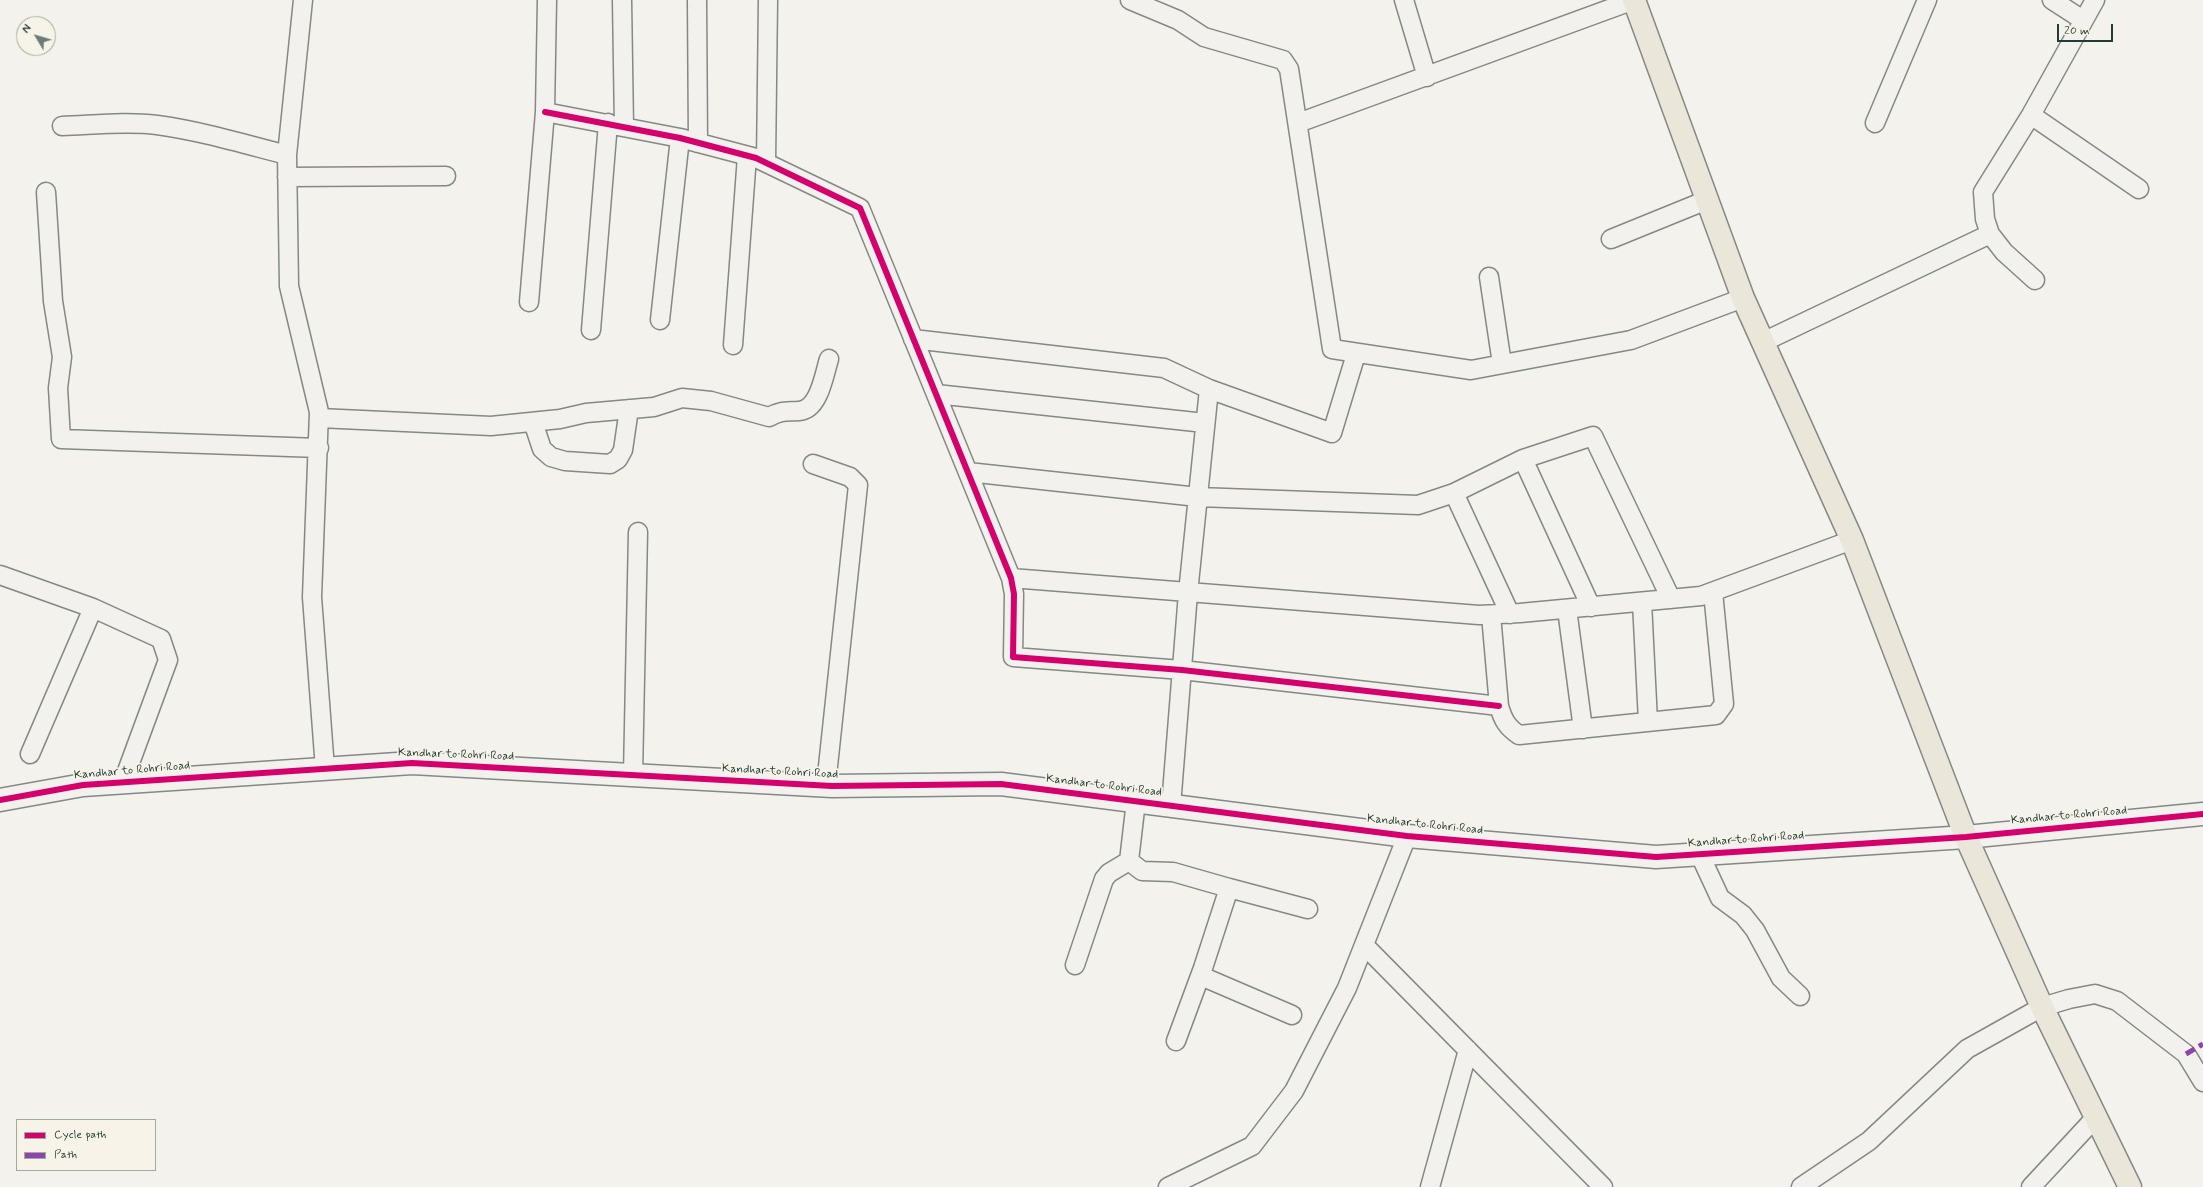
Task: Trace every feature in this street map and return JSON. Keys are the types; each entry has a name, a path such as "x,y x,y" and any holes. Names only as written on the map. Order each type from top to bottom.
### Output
{"main road":[{"path":"1634,0 1744,298 1852,540 1966,837 2042,1007 2130,1187"}],"street":[{"path":"303,0 287,155 289,286 319,418 312,597 325,769"},
{"path":"529,302 545,112 547,0"},
{"path":"591,330 616,125 622,0"},
{"path":"697,0 698,143"},
{"path":"766,163 768,0"},
{"path":"1130,0 1178,20 1204,37 1283,60 1289,68 1332,349 1356,354 1471,370 1631,340 1744,298"},
{"path":"1404,0 1427,77"},
{"path":"1298,123 1634,0"},
{"path":"1875,123 1927,0"},
{"path":"2052,0 2083,20"},
{"path":"2035,280 2004,252 1990,234 1985,219 1983,192 2031,115 2095,0"},
{"path":"545,112 680,138 747,156 766,163 860,208 1010,578 1014,594 1013,657 1182,670 1499,706"},
{"path":"2031,115 2139,189"},
{"path":"62,126 134,124 157,125 198,133 287,155"},
{"path":"660,320 680,138"},
{"path":"733,345 747,156"},
{"path":"287,177 446,176"},
{"path":"46,192 53,301 62,357 58,388 61,439 318,448"},
{"path":"1611,239 1707,200"},
{"path":"1763,342 1990,234"},
{"path":"1489,277 1502,364"},
{"path":"914,339 1164,368 1209,389 1332,433 1356,354"},
{"path":"319,418 491,426 560,419 586,413 654,407 664,402 682,398 710,401 769,417 780,411 801,411 810,408 815,401 829,360"},
{"path":"1171,806 1188,593 1209,389"},
{"path":"936,394 1206,423"},
{"path":"533,422 542,449 551,457 565,461 610,464 618,459 623,450 629,409"},
{"path":"968,472 1198,497 1418,505 1454,493 1523,459 1593,436 1672,599"},
{"path":"1523,459 1591,607"},
{"path":"813,464 850,477 858,485 826,785"},
{"path":"1454,493 1510,614"},
{"path":"633,775 638,532"},
{"path":"1010,578 1188,593 1491,615 1701,596 1852,540"},
{"path":"1,577 93,608 161,639 168,660 123,782"},
{"path":"1491,615 1499,706 1503,720 1509,729 1519,735 1582,729 1716,715 1721,711 1724,704 1713,592"},
{"path":"1642,602 1648,722"},
{"path":"30,754 93,608"},
{"path":"1567,609 1582,729"},
{"name":"Kandhar to Rohri Road","path":"0,800 83,785 412,763 826,785 1001,784 1407,836 1656,857 1966,837 2203,814"},
{"path":"1128,861 1136,801"},
{"path":"1168,1187 1252,1146 1294,1091 1347,988 1407,836"},
{"path":"1700,854 1720,898 1743,915 1756,930 1781,978 1800,996"},
{"path":"1128,861 1142,871 1173,872 1308,909"},
{"path":"1075,965 1104,879 1109,873 1128,861"},
{"path":"1176,1041 1200,976 1228,888"},
{"path":"1364,945 1603,1187"},
{"path":"1200,976 1292,1015"},
{"path":"1801,1187 1869,1141 1967,1049 2042,1007 2069,999 2095,994 2117,1001 2186,1054 2203,1082"},
{"path":"1434,1184 1468,1050"},
{"path":"2031,1187 2096,1117"},
{"path":"1824,1187 1846,1158"}],"marked path":[{"path":"2186,1054 2203,1044"}],"cycle path":[{"path":"545,112 680,138 756,158 860,208 1011,578 1014,594 1013,657 1182,670 1499,706"},
{"path":"0,800 83,785 412,763 832,786 1001,784 1407,836 1656,857 1966,837 2203,814"}]}
